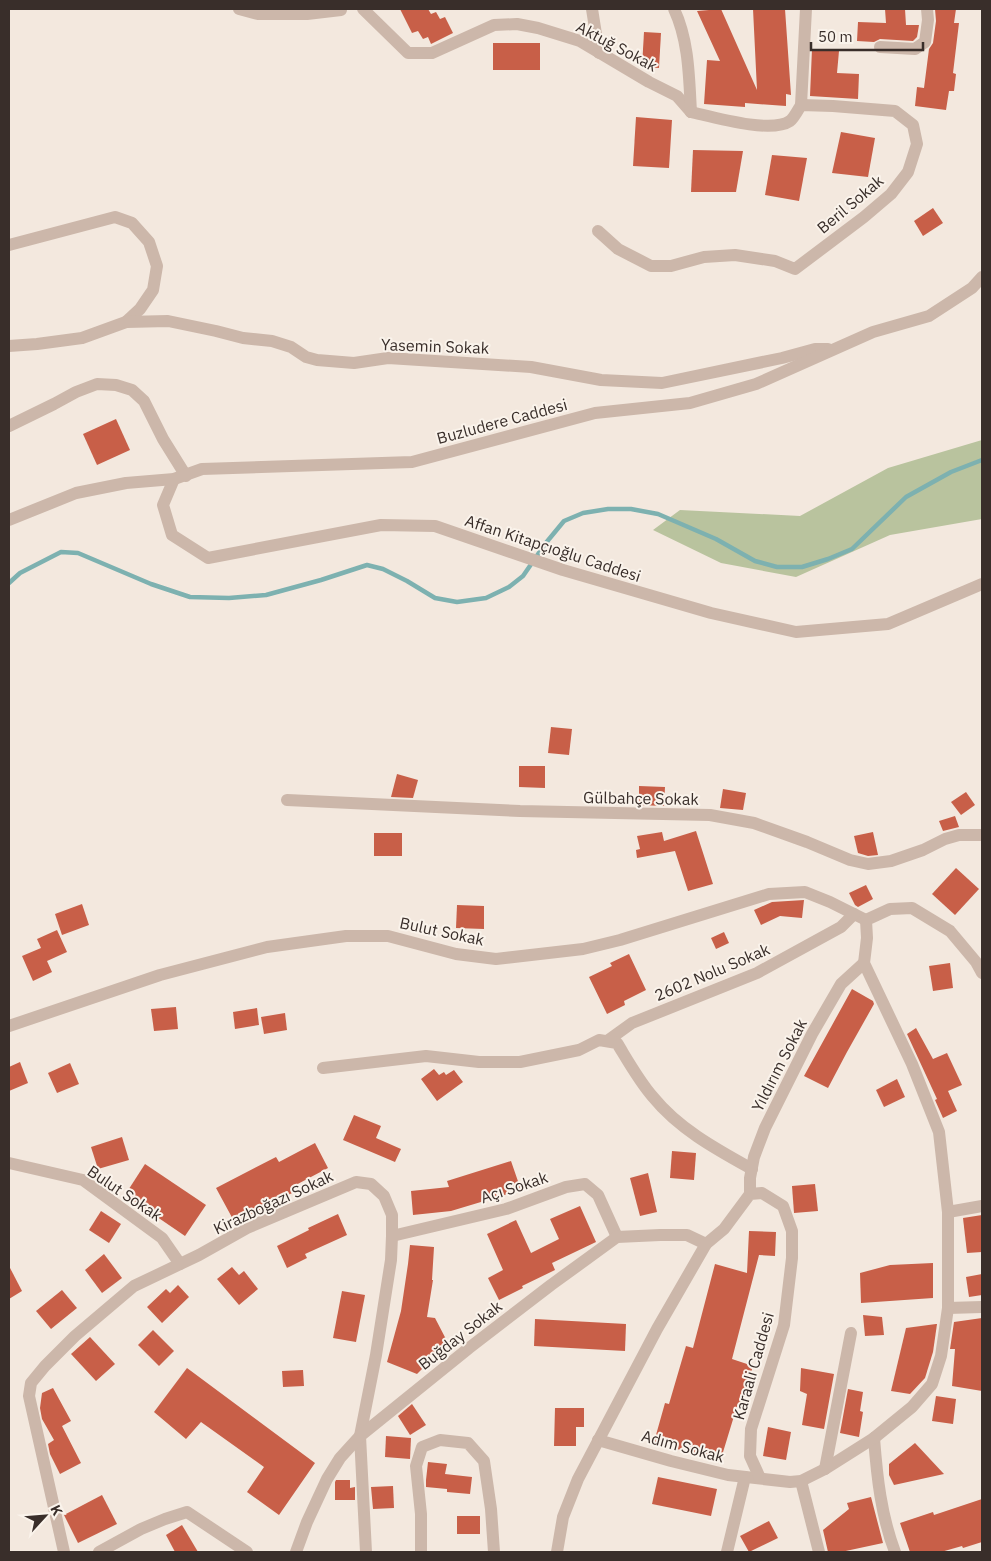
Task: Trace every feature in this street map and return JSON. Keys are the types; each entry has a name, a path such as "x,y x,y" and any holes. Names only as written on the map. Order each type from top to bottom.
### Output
{"street":[{"path":"239,9 258,14 306,14 342,9"},
{"name":"Aktuğ Sokak","path":"363,9 408,52 432,53 494,25 517,24 538,28 580,41 649,82 677,96 691,112"},
{"path":"592,9 599,53"},
{"path":"674,9 681,24 688,59 691,112 735,122 776,126 791,121 801,105 806,9"},
{"path":"880,47 915,49 925,42 928,20 927,9"},
{"name":"Beril Sokak","path":"598,231 618,249 651,266 671,266 704,257 735,255 775,261 795,269 864,217 890,194 908,172 917,144 913,125 895,111 801,105"},
{"path":"9,245 115,217 132,223 149,242 157,266 153,290 140,309 126,322"},
{"name":"Buzludere Caddesi","path":"9,520 76,493 126,483 180,478 202,469 412,462 595,413 690,403 756,384 873,332 929,316 972,288 982,277"},
{"name":"Yasemin Sokak","path":"9,346 82,338 126,322 168,322 244,338 272,341 291,347 306,357 317,360 354,363 388,358 531,367 602,380 662,383 782,358 815,349 835,349"},
{"path":"9,426 76,392 97,384 116,385 132,390 144,401 180,478"},
{"name":"Affan Kitapçıoğlu Caddesi","path":"180,478 163,505 172,535 208,558 381,525 435,526 563,570 711,613 796,632 888,624 982,584"},
{"name":"Gülbahçe Sokak","path":"287,800 529,812 710,815 754,823 850,860 868,864 907,856 945,839 959,835 982,835"},
{"name":"Bulut Sokak","path":"9,1026 160,974 267,947 336,938 388,936 456,954 496,959 583,949 620,940 769,894 805,892 860,917"},
{"path":"760,1478 790,1482 801,1481 825,1469 874,1438 912,1408 932,1384 941,1356 948,1308 948,1212 939,1132 912,1064 864,963 867,938 860,917 890,910 912,908 950,931 976,962 982,973"},
{"name":"2602 Nolu Sokak","path":"323,1068 426,1056 479,1062 520,1062 579,1050 599,1040 607,1041 632,1024 758,973 860,917"},
{"name":"Yıldırım Sokak","path":"750,1194 750,1178 754,1157 766,1128 812,1034 841,984 864,963"},
{"path":"607,1041 617,1043 653,1098 668,1114 701,1140 752,1168"},
{"name":"Bulut Sokak","path":"9,1163 83,1180 162,1238 180,1264"},
{"name":"Kirazboğazı Sokak","path":"64,1552 29,1396 31,1383 75,1336 134,1286 180,1264 246,1228 356,1182 372,1184 384,1196 392,1215 390,1270 360,1436 366,1552"},
{"name":"Açı Sokak","path":"392,1236 506,1209 566,1187 585,1184 598,1195 617,1237"},
{"name":"Karaali Caddesi","path":"750,1194 762,1193 783,1206 792,1231 792,1258 784,1325 751,1429 750,1456 760,1478"},
{"path":"557,1552 563,1518 578,1479 657,1329 706,1244 724,1229 750,1194"},
{"path":"948,1212 982,1206"},
{"path":"617,1237 687,1235 706,1244"},
{"name":"Buğday Sokak","path":"296,1552 307,1522 327,1480 340,1458 360,1436 492,1330 617,1237"},
{"path":"948,1308 982,1307"},
{"path":"825,1469 851,1333"},
{"path":"874,1438 878,1488 890,1540 895,1552"},
{"path":"421,1552 421,1514 416,1466 422,1447 440,1440 468,1443 484,1461 491,1509 494,1552"},
{"name":"Adım Sokak","path":"598,1440 728,1475 760,1478"},
{"path":"727,1552 745,1477"},
{"path":"801,1481 819,1552"},
{"path":"99,1552 141,1529 187,1512 247,1552"}],"green space":[{"path":"982,440 982,519 890,535 796,577 721,563 653,530 680,510 800,516 888,468"}],"building":[{"path":"400,9 428,9 431,14 436,12 440,19 445,17 453,33 431,44 428,37 423,39 418,31 412,33"},
{"path":"721,9 757,90 753,9 785,9 791,95 786,94 786,106 745,103 745,107 704,104 707,60 720,61 697,11"},
{"path":"885,9 905,9 906,25 919,25 917,37 913,41 880,39 874,42 857,41 858,22 886,23"},
{"path":"935,9 956,9 954,23 959,23 953,73 956,74 954,91 949,91 946,110 915,106 917,87 924,88 929,49 933,43 936,21"},
{"path":"644,32 661,33 659,68 642,67"},
{"path":"493,43 540,43 540,70 493,70"},
{"path":"812,49 839,51 837,73 859,74 858,99 810,96"},
{"path":"636,117 672,120 669,168 633,166"},
{"path":"841,132 875,138 868,177 832,173"},
{"path":"693,150 743,151 736,192 691,192"},
{"path":"772,155 807,158 799,201 765,195"},
{"path":"933,208 943,223 923,236 914,221"},
{"path":"116,419 130,450 97,465 83,434"},
{"path":"551,727 572,729 569,755 548,753"},
{"path":"519,766 545,766 545,788 519,787"},
{"path":"397,774 418,780 413,798 391,797"},
{"path":"639,786 665,787 664,806 639,805"},
{"path":"723,789 746,793 743,810 720,808"},
{"path":"966,792 975,805 961,815 951,802"},
{"path":"955,816 959,827 943,831 939,821"},
{"path":"696,831 713,884 688,891 675,851 637,858 636,850 640,849 637,836 662,832 664,841"},
{"path":"873,832 878,855 868,856 858,853 854,836"},
{"path":"374,833 402,833 402,856 374,856"},
{"path":"956,868 979,889 955,915 932,894"},
{"path":"866,885 873,899 858,907 849,893"},
{"path":"804,900 802,918 780,916 761,925 754,910 772,902"},
{"path":"82,904 89,925 62,935 55,914"},
{"path":"457,905 484,906 484,929 456,928"},
{"path":"57,930 67,952 47,961 52,972 33,981 22,956 41,948 37,939"},
{"path":"724,932 729,943 716,949 711,938"},
{"path":"629,954 646,990 624,1001 625,1005 607,1014 589,977 612,966 610,963"},
{"path":"950,963 953,988 933,991 929,966"},
{"path":"852,989 873,1001 874,1004 828,1088 804,1076"},
{"path":"176,1007 178,1029 154,1031 151,1009"},
{"path":"257,1008 259,1025 235,1029 233,1012"},
{"path":"285,1013 287,1030 264,1034 261,1017"},
{"path":"916,1028 933,1059 947,1053 962,1085 948,1091 957,1111 943,1118 935,1100 937,1099 907,1034"},
{"path":"20,1062 28,1083 9,1091 9,1067"},
{"path":"70,1063 79,1084 57,1093 48,1073"},
{"path":"434,1069 439,1075 444,1072 446,1075 454,1070 463,1082 437,1101 421,1079"},
{"path":"897,1079 905,1097 884,1107 876,1090"},
{"path":"354,1115 381,1126 376,1138 401,1149 395,1162 343,1140"},
{"path":"122,1137 129,1160 98,1169 91,1147"},
{"path":"315,1143 328,1168 292,1187 294,1192 235,1223 216,1188 276,1157 279,1162"},
{"path":"672,1151 696,1153 694,1180 670,1178"},
{"path":"511,1161 521,1190 451,1211 413,1215 411,1191 449,1187 447,1181"},
{"path":"145,1164 206,1205 185,1236 125,1195"},
{"path":"648,1173 657,1212 640,1216 630,1178"},
{"path":"815,1184 818,1211 794,1213 792,1186"},
{"path":"580,1206 596,1242 552,1263 555,1270 499,1300 488,1278 503,1270 487,1234 516,1220 531,1253 559,1239 550,1219"},
{"path":"101,1211 121,1224 109,1243 89,1230"},
{"path":"338,1214 347,1235 305,1254 307,1258 287,1268 277,1246 309,1230 308,1228"},
{"path":"982,1215 982,1252 967,1253 963,1218"},
{"path":"749,1231 776,1232 775,1256 759,1255 732,1359 753,1366 741,1404 738,1403 720,1462 654,1442 665,1403 669,1404 686,1346 693,1348 715,1264 747,1273"},
{"path":"410,1245 434,1247 433,1280 427,1317 435,1318 448,1343 417,1374 387,1362 401,1311"},
{"path":"104,1254 122,1278 102,1293 85,1270"},
{"path":"933,1263 933,1298 861,1303 860,1273 890,1265"},
{"path":"9,1266 22,1291 9,1299"},
{"path":"232,1267 239,1275 244,1271 258,1289 239,1305 217,1279"},
{"path":"982,1274 982,1295 969,1297 966,1277"},
{"path":"178,1285 189,1297 162,1323 147,1307 166,1289 170,1293"},
{"path":"62,1290 77,1308 51,1329 36,1311"},
{"path":"342,1291 365,1295 356,1342 333,1338"},
{"path":"863,1315 882,1317 884,1335 865,1336"},
{"path":"982,1318 982,1391 952,1386 955,1349 950,1349 954,1322"},
{"path":"535,1319 626,1324 625,1351 534,1346"},
{"path":"937,1324 933,1352 925,1378 910,1394 891,1391 906,1328"},
{"path":"153,1330 174,1351 159,1366 138,1345"},
{"path":"90,1337 115,1364 96,1381 71,1354"},
{"path":"187,1368 315,1463 279,1515 247,1492 264,1467 201,1422 186,1439 154,1412"},
{"path":"801,1368 834,1374 824,1429 802,1425 807,1394 800,1391"},
{"path":"303,1370 304,1386 283,1387 282,1371"},
{"path":"53,1388 71,1421 62,1426 81,1463 60,1474 50,1454 48,1444 54,1440 42,1419 40,1408 42,1393"},
{"path":"848,1389 863,1392 860,1411 863,1412 859,1437 840,1433"},
{"path":"936,1396 956,1399 953,1424 932,1421"},
{"path":"412,1404 426,1425 410,1435 398,1416"},
{"path":"555,1408 584,1408 584,1427 576,1427 576,1446 554,1446"},
{"path":"768,1427 791,1432 786,1460 763,1456"},
{"path":"386,1436 411,1438 410,1459 385,1457"},
{"path":"915,1443 944,1474 894,1485 889,1475 889,1464"},
{"path":"428,1462 447,1464 445,1474 472,1477 470,1494 447,1492 447,1489 426,1487"},
{"path":"658,1477 717,1489 711,1516 652,1504"},
{"path":"336,1480 350,1480 350,1488 355,1487 355,1500 335,1500"},
{"path":"393,1486 394,1508 373,1509 371,1487"},
{"path":"102,1495 117,1524 78,1543 64,1515"},
{"path":"871,1497 883,1543 841,1552 828,1552 823,1530 849,1509 847,1503"},
{"path":"982,1499 982,1542 941,1552 910,1552 900,1523 933,1512 934,1515"},
{"path":"457,1516 480,1516 480,1534 457,1534"},
{"path":"769,1521 778,1538 749,1552 740,1536"},
{"path":"182,1525 198,1552 175,1552 166,1535"}],"waterway":[{"path":"9,583 20,573 61,552 78,553 151,584 190,597 229,598 266,595 367,565 383,569 435,598 457,602 486,598 509,587 523,576 564,521 583,513 608,509 631,509 658,514 716,539 755,561 777,567 802,567 852,549 906,497 951,472 982,460"}]}
